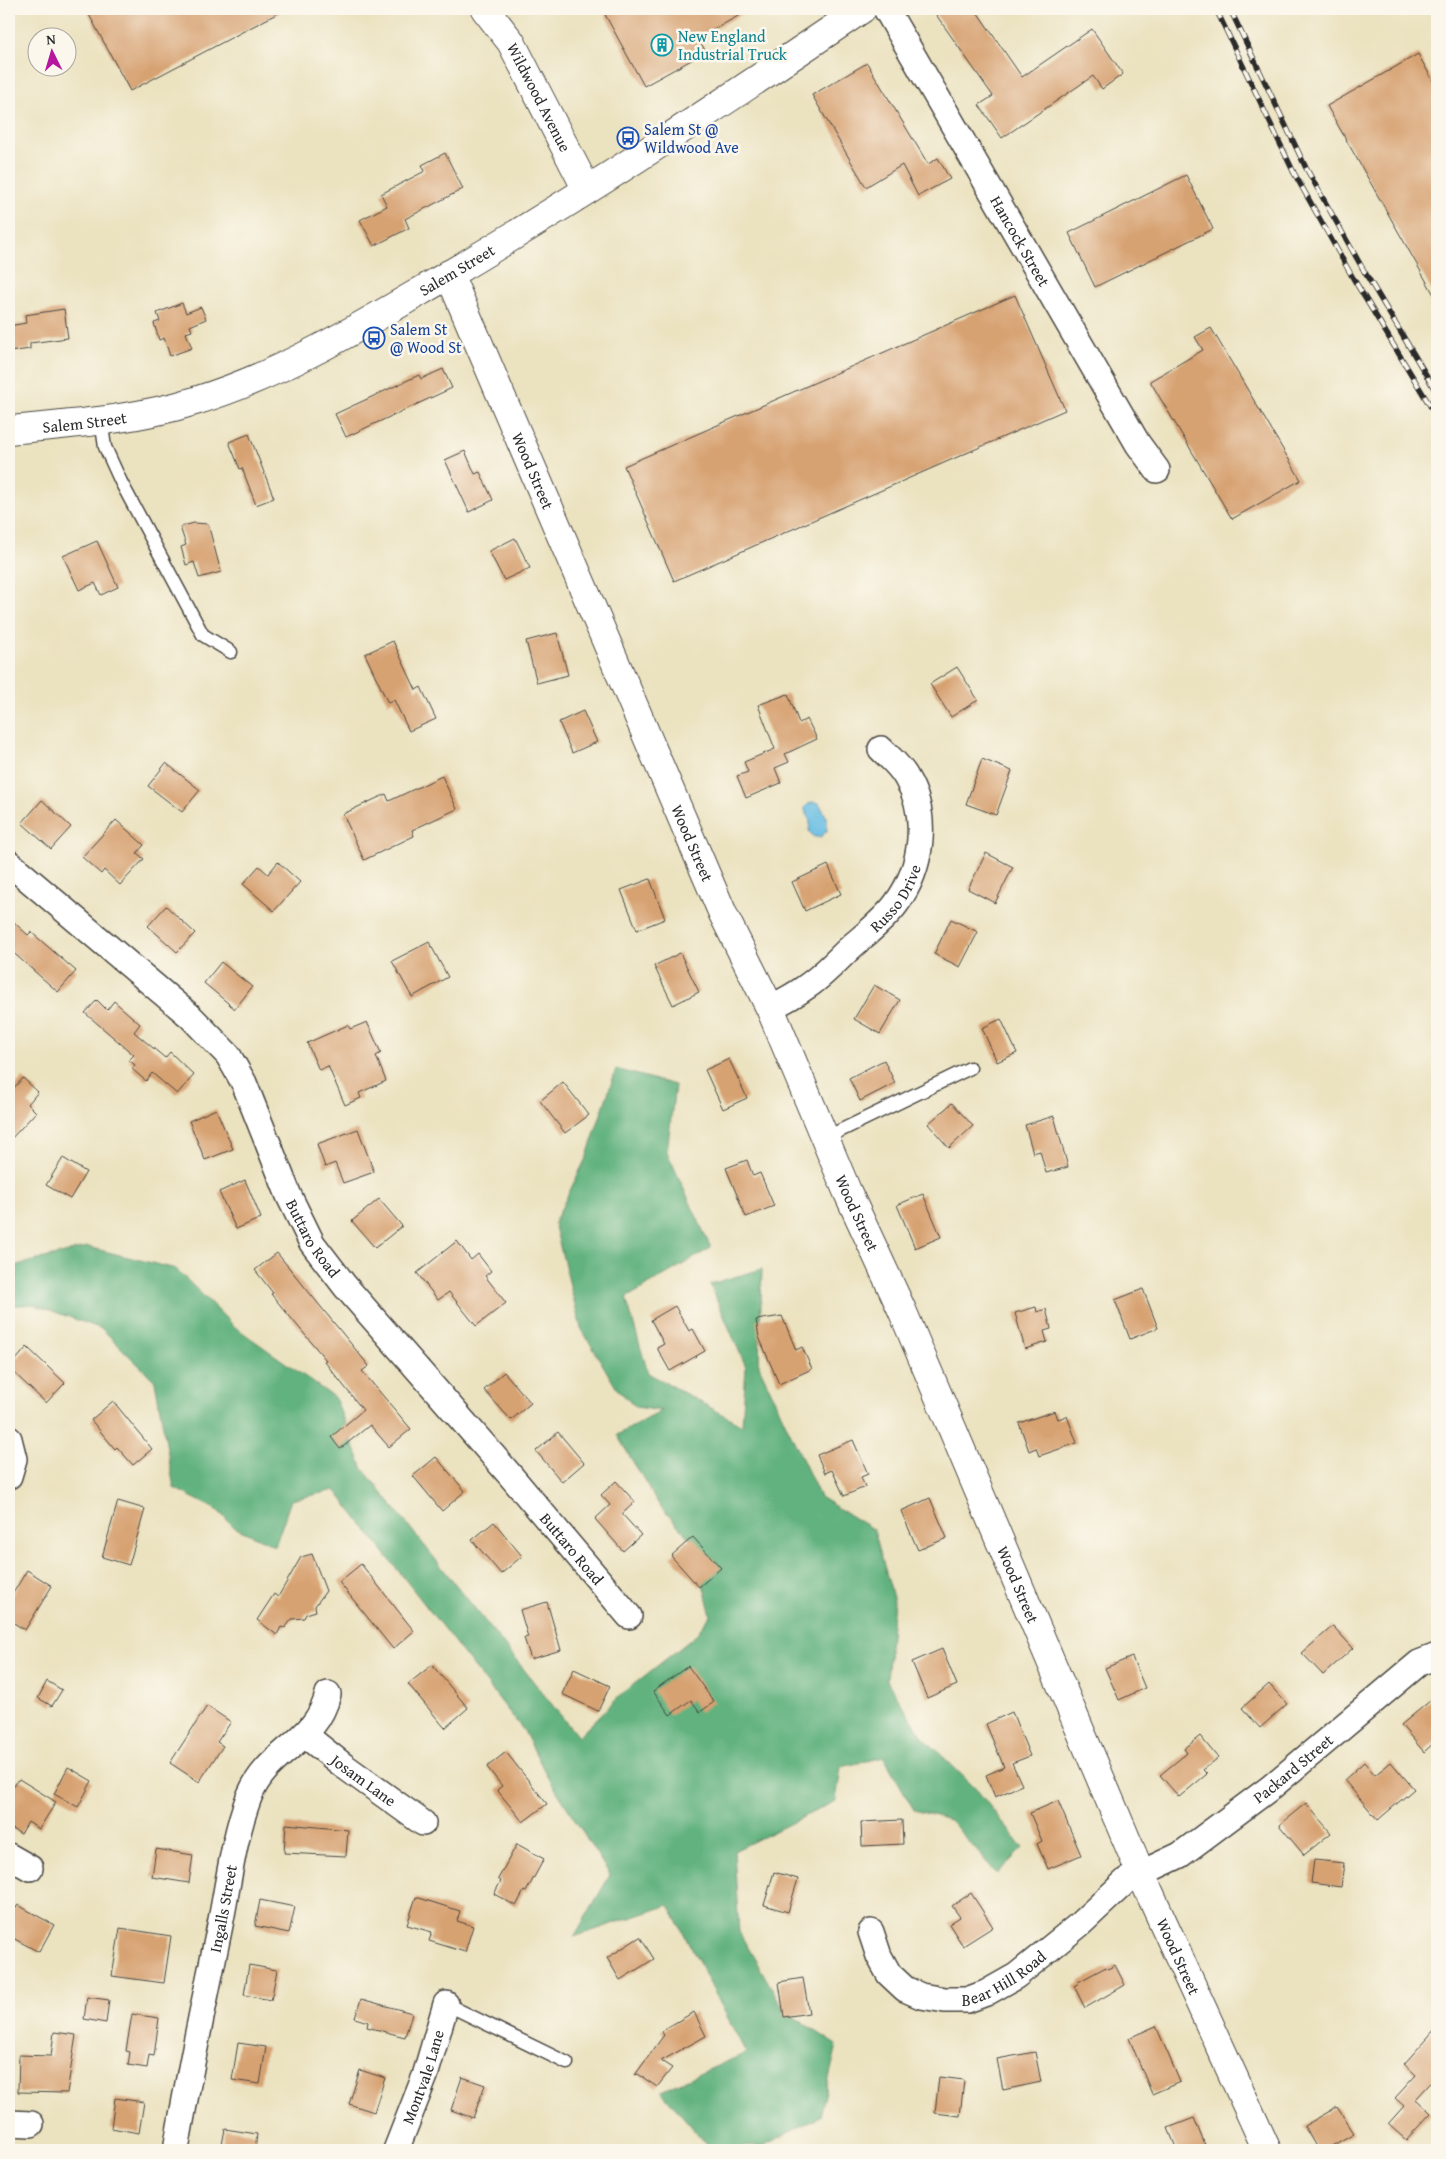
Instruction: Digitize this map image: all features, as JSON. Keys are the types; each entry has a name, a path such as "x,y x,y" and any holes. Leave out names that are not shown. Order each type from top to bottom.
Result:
{"street":[{"name":"Wildwood Avenue","path":"485,9 511,42 587,190"},
{"name":"Salem Street","path":"9,430 101,420 195,402 254,379 360,326 449,274 587,190 862,9"},
{"name":"Hancock Street","path":"886,9 1138,444 1157,470"},
{"name":"Wood Street","path":"449,274 723,914 770,1008 825,1138 902,1310 1141,1874 1267,2150"},
{"name":"Russo Drive","path":"770,1008 808,986 888,914 904,891 913,872 920,849 920,817 916,800 907,778 880,749"},
{"name":"Buttaro Road","path":"9,863 190,1016 223,1050 244,1083 289,1196 312,1243 345,1286 510,1475 629,1616"},
{"path":"9,1439 14,1459 9,1476"},
{"name":"Packard Street","path":"1141,1874 1180,1855 1270,1788 1419,1664 1437,1656"},
{"name":"Ingalls Street","path":"176,2150 231,1871 246,1805 265,1769 315,1723 328,1694"},
{"name":"Josam Lane","path":"305,1734 344,1766 423,1823"},
{"name":"Bear Hill Road","path":"871,1932 886,1970 905,1989 921,1996 967,2000 986,1993 1016,1976 1080,1924 1128,1880 1141,1874"},
{"name":"Montvale Lane","path":"396,2150 425,2076 446,2004"}],"lane":[{"path":"101,420 105,447 121,482 203,635 231,652"},
{"path":"825,1138 970,1068"},
{"path":"446,2004 567,2063"}],"green space":[{"path":"616,1069 675,1085 667,1152 711,1248 626,1298 648,1373 742,1425 746,1367 710,1284 762,1269 759,1366 820,1497 874,1530 894,1601 887,1681 923,1737 977,1790 1023,1848 997,1874 950,1820 914,1810 884,1757 841,1767 836,1801 734,1851 739,1932 785,2011 837,2045 820,2116 761,2147 708,2146 661,2091 746,2053 669,1905 574,1937 610,1875 546,1774 524,1731 335,1490 291,1500 275,1546 234,1527 217,1510 174,1488 155,1381 102,1329 33,1304 9,1306 9,1267 88,1247 176,1269 235,1327 335,1398 363,1469 578,1737 624,1692 694,1637 711,1615 692,1541 659,1505 617,1435 662,1411 636,1407 617,1389 581,1328 554,1223 587,1156"}],"water":[{"path":"813,802 819,803 826,816 827,831 820,837 814,837 809,831 810,824 805,809 808,804"}],"building":[{"path":"86,9 286,9 130,91"},
{"name":"New England Industrial Truck","path":"602,9 751,9 698,38 706,52 644,86"},
{"path":"932,9 975,9 1022,77 1092,29 1123,74 1102,89 1093,76 1002,138 979,105 993,96"},
{"path":"1418,54 1437,88 1437,300 1327,106"},
{"path":"867,63 928,164 938,158 950,179 918,196 902,165 866,187 812,95"},
{"path":"445,153 463,189 405,219 409,228 374,246 360,220 387,206 381,194 425,171 422,165"},
{"path":"1186,175 1213,229 1095,287 1069,233"},
{"path":"1015,295 1065,410 674,581 624,466"},
{"path":"182,303 186,313 201,307 206,319 190,326 192,331 186,333 192,348 170,356 164,338 159,340 154,323 160,321 157,313"},
{"path":"64,309 68,338 30,343 30,349 9,352 9,326 26,323 25,315"},
{"path":"1211,328 1301,480 1232,519 1150,381 1203,350 1195,337"},
{"path":"443,369 452,388 346,437 335,414 419,375 421,379"},
{"path":"249,434 274,498 256,505 242,468 240,469 229,442"},
{"path":"465,451 475,474 480,472 493,500 469,512 445,460"},
{"path":"194,523 208,524 221,572 199,578 194,562 186,565 181,547 186,545 180,527"},
{"path":"515,538 530,568 504,580 489,551"},
{"path":"97,541 118,587 101,595 95,583 79,590 63,556"},
{"path":"557,633 568,675 537,683 526,641"},
{"path":"393,641 416,690 421,687 436,719 409,731 394,700 388,703 365,654"},
{"path":"957,667 978,700 951,717 930,684"},
{"path":"788,694 799,723 807,719 817,739 785,754 789,762 775,768 781,783 746,798 737,776 748,772 744,762 775,749 758,705"},
{"path":"583,711 597,742 572,753 559,722"},
{"path":"982,759 1012,771 996,815 966,804"},
{"path":"166,763 200,790 182,812 148,786"},
{"path":"442,776 457,809 412,830 414,836 364,860 343,814 386,794 389,801"},
{"path":"42,800 71,827 51,849 22,823"},
{"path":"116,820 144,845 137,853 144,859 120,885 104,870 101,874 82,857"},
{"path":"986,853 1013,867 995,903 968,889"},
{"path":"278,862 300,882 274,911 243,884 259,866 268,874"},
{"path":"828,865 841,894 805,911 792,882"},
{"path":"650,879 665,919 637,930 621,890"},
{"path":"166,906 195,933 177,952 148,926"},
{"path":"9,918 28,935 31,932 76,971 58,992 9,949"},
{"path":"951,919 978,932 960,967 934,954"},
{"path":"429,942 448,977 412,997 392,961"},
{"path":"680,953 699,992 673,1005 654,966"},
{"path":"221,962 252,987 235,1009 204,983"},
{"path":"874,985 900,1000 880,1034 854,1019"},
{"path":"97,1000 107,1010 114,1001 140,1024 134,1032 165,1058 170,1052 194,1075 177,1094 152,1073 146,1081 132,1069 135,1065 129,1060 134,1055 85,1013"},
{"path":"1001,1019 1017,1053 997,1062 982,1028"},
{"path":"367,1022 381,1053 376,1056 386,1081 359,1093 361,1098 345,1105 328,1066 319,1070 307,1043 348,1025 350,1029"},
{"path":"729,1059 747,1098 723,1109 705,1070"},
{"path":"884,1060 895,1083 860,1101 849,1078"},
{"path":"23,1078 38,1092 28,1104 36,1112 9,1141 9,1087 12,1090"},
{"path":"563,1082 589,1115 565,1133 540,1101"},
{"path":"952,1103 973,1126 949,1148 928,1124"},
{"path":"216,1109 233,1149 205,1160 189,1121"},
{"path":"1054,1116 1068,1167 1046,1173 1040,1151 1033,1153 1025,1125"},
{"path":"358,1129 374,1172 343,1183 335,1163 325,1167 317,1144"},
{"path":"63,1158 86,1172 70,1199 46,1185"},
{"path":"747,1160 753,1176 760,1173 774,1206 746,1217 726,1168"},
{"path":"245,1180 261,1218 236,1229 219,1192"},
{"path":"923,1194 941,1237 915,1248 897,1205"},
{"path":"379,1199 402,1226 375,1248 352,1221"},
{"path":"457,1241 471,1260 478,1254 491,1271 485,1276 506,1303 476,1326 449,1292 438,1300 417,1273"},
{"path":"277,1253 369,1366 362,1371 411,1429 389,1447 370,1425 340,1449 331,1437 363,1410 324,1361 326,1360 271,1294 273,1293 255,1270"},
{"path":"1143,1289 1158,1328 1130,1339 1115,1300"},
{"path":"675,1306 689,1331 693,1329 705,1351 670,1371 657,1348 664,1344 651,1320"},
{"path":"1036,1307 1037,1312 1046,1309 1051,1329 1044,1331 1047,1342 1025,1349 1015,1313"},
{"path":"782,1316 796,1350 802,1347 812,1369 779,1384 759,1337 756,1320"},
{"path":"27,1347 65,1383 46,1403 9,1368"},
{"path":"504,1372 531,1403 511,1420 484,1390"},
{"path":"113,1401 152,1449 133,1465 117,1447 115,1449 91,1420"},
{"path":"1055,1411 1058,1419 1067,1416 1077,1443 1039,1456 1036,1448 1029,1451 1019,1423"},
{"path":"558,1432 584,1463 562,1482 536,1451"},
{"path":"853,1440 868,1474 861,1477 865,1487 844,1496 832,1470 825,1473 817,1455"},
{"path":"436,1457 465,1491 442,1511 413,1476"},
{"path":"616,1481 635,1502 622,1514 641,1535 623,1551 595,1519 610,1505 601,1495"},
{"path":"930,1498 947,1538 918,1550 901,1511"},
{"path":"118,1501 145,1509 129,1565 102,1557"},
{"path":"494,1522 522,1556 501,1574 472,1540"},
{"path":"693,1537 721,1568 699,1587 671,1556"},
{"path":"312,1554 326,1591 315,1606 316,1611 306,1614 304,1618 292,1619 285,1628 281,1627 277,1635 257,1620 274,1594 278,1597 301,1557"},
{"path":"361,1564 414,1631 393,1649 339,1582"},
{"path":"27,1570 52,1586 25,1630 9,1620 9,1600"},
{"path":"547,1602 561,1650 531,1659 524,1638 528,1637 520,1610"},
{"path":"1333,1626 1353,1648 1323,1675 1302,1653"},
{"path":"942,1649 957,1685 927,1698 912,1662"},
{"path":"1132,1657 1145,1688 1119,1700 1105,1668"},
{"path":"432,1665 468,1708 445,1728 408,1684"},
{"path":"688,1666 714,1702 700,1712 691,1700 670,1715 653,1691"},
{"path":"574,1669 610,1686 598,1711 562,1694"},
{"path":"47,1681 62,1690 52,1706 38,1698"},
{"path":"1269,1684 1287,1704 1260,1728 1242,1708"},
{"path":"1437,1695 1437,1740 1424,1752 1401,1725"},
{"path":"207,1706 231,1722 217,1742 223,1746 199,1782 170,1763"},
{"path":"1012,1712 1030,1756 1012,1763 1022,1785 995,1797 986,1775 1004,1767 986,1724"},
{"path":"1200,1736 1218,1758 1203,1770 1207,1774 1179,1797 1160,1775 1187,1753 1184,1749"},
{"path":"506,1752 547,1804 523,1822 497,1790 502,1786 487,1767"},
{"path":"1364,1762 1375,1775 1391,1762 1414,1789 1378,1820 1344,1780"},
{"path":"68,1767 92,1781 78,1807 54,1794"},
{"path":"19,1779 56,1802 39,1829 28,1822 21,1834 9,1827 9,1792"},
{"path":"1058,1801 1081,1855 1048,1869 1037,1844 1042,1841 1030,1813"},
{"path":"1306,1803 1331,1833 1304,1855 1279,1825"},
{"path":"902,1820 903,1844 862,1846 861,1822"},
{"path":"286,1824 348,1830 346,1856 284,1853"},
{"path":"517,1844 544,1859 516,1906 494,1894 501,1881 498,1879"},
{"path":"156,1849 193,1855 189,1883 152,1877"},
{"path":"1314,1860 1344,1863 1341,1887 1311,1883"},
{"path":"774,1872 798,1879 788,1912 764,1905"},
{"path":"971,1893 993,1927 963,1946 949,1924 960,1917 952,1906"},
{"path":"416,1897 460,1911 457,1921 473,1926 465,1952 429,1941 432,1932 407,1925"},
{"path":"260,1900 295,1907 289,1933 255,1926"},
{"path":"9,1903 16,1908 18,1905 54,1925 39,1952 9,1936"},
{"path":"120,1928 171,1936 164,1983 112,1976"},
{"path":"640,1937 654,1959 620,1980 607,1958"},
{"path":"249,1965 277,1970 271,2000 244,1995"},
{"path":"1115,1965 1125,1985 1085,2008 1074,1986 1106,1967 1108,1969"},
{"path":"803,1978 809,2013 784,2017 779,1982"},
{"path":"87,1997 109,2000 106,2023 84,2019"},
{"path":"361,1999 412,2013 405,2037 367,2027 368,2022 355,2018"},
{"path":"694,2012 706,2036 661,2061 672,2068 657,2087 638,2074 635,2075 664,2035 661,2031"},
{"path":"132,2014 159,2018 154,2056 149,2055 147,2068 128,2065 130,2052 126,2051"},
{"path":"1156,2026 1180,2082 1152,2094 1129,2038"},
{"path":"1437,2027 1437,2076 1416,2099 1431,2113 1406,2140 1388,2124 1404,2106 1395,2098 1416,2075 1404,2064"},
{"path":"54,2032 76,2035 67,2093 18,2092 19,2055 51,2056"},
{"path":"238,2043 266,2047 260,2084 232,2080"},
{"path":"1035,2052 1041,2082 1003,2090 997,2059"},
{"path":"360,2070 385,2078 374,2112 349,2104"},
{"path":"462,2077 485,2085 473,2118 451,2110"},
{"path":"939,2077 964,2080 960,2116 935,2113"},
{"path":"115,2098 144,2102 139,2133 111,2128"},
{"path":"1337,2107 1354,2133 1325,2150 1318,2150 1304,2126"},
{"path":"1194,2118 1207,2150 1177,2150 1168,2128"},
{"path":"225,2129 257,2134 255,2150 221,2150"}],"railway":[{"path":"1216,9 1294,173 1353,278 1437,417"},
{"path":"1230,9 1306,168 1364,271 1437,393"}],"place":[{"name":"New England Industrial Truck","path":"662,45"},
{"name":"Salem St @ Wildwood Ave","path":"628,138"},
{"name":"Salem St @ Wood St","path":"374,338"}]}
